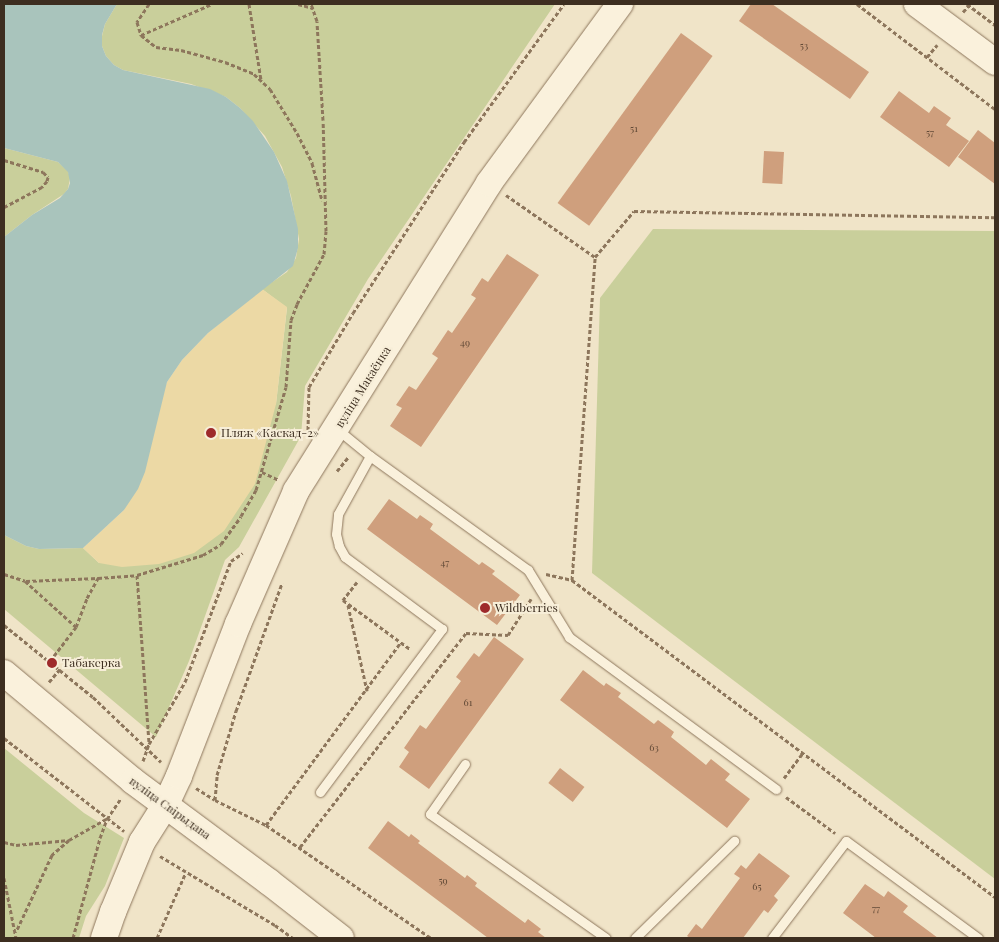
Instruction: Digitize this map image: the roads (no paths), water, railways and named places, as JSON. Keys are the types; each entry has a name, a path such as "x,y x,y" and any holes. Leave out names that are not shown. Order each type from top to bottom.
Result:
{"street":[{"name":"вуліца Макаёнка","path":"104,938 142,842 166,804 179,776 238,624 296,491 489,183 620,4"},
{"path":"917,4 995,62"},
{"name":"вуліца Свірыдава","path":"4,673 133,781 166,804 341,938"}],"lane":[{"path":"337,428 370,456 528,570 539,585 569,637 776,789"},
{"path":"320,792 442,629 345,557 339,546 336,534 338,514 370,456"},
{"path":"465,764 430,814 606,938"},
{"path":"635,938 734,841"},
{"path":"772,938 846,841 978,938"}],"water":[{"path":"4,4 117,4 105,24 102,35 102,46 106,56 114,65 123,70 210,89 226,97 240,108 253,121 274,152 287,181 298,229 298,248 293,266 208,333 182,360 167,382 145,472 138,489 124,510 83,548 39,549 26,546 4,535 4,237 32,215 60,198 68,189 70,183 68,172 58,162 4,148"}],"place":[{"name":"Пляж «Каскад-2»","path":"211,433"},
{"name":"Wildberries","path":"485,608"},
{"name":"Табакерка","path":"52,663"}]}
